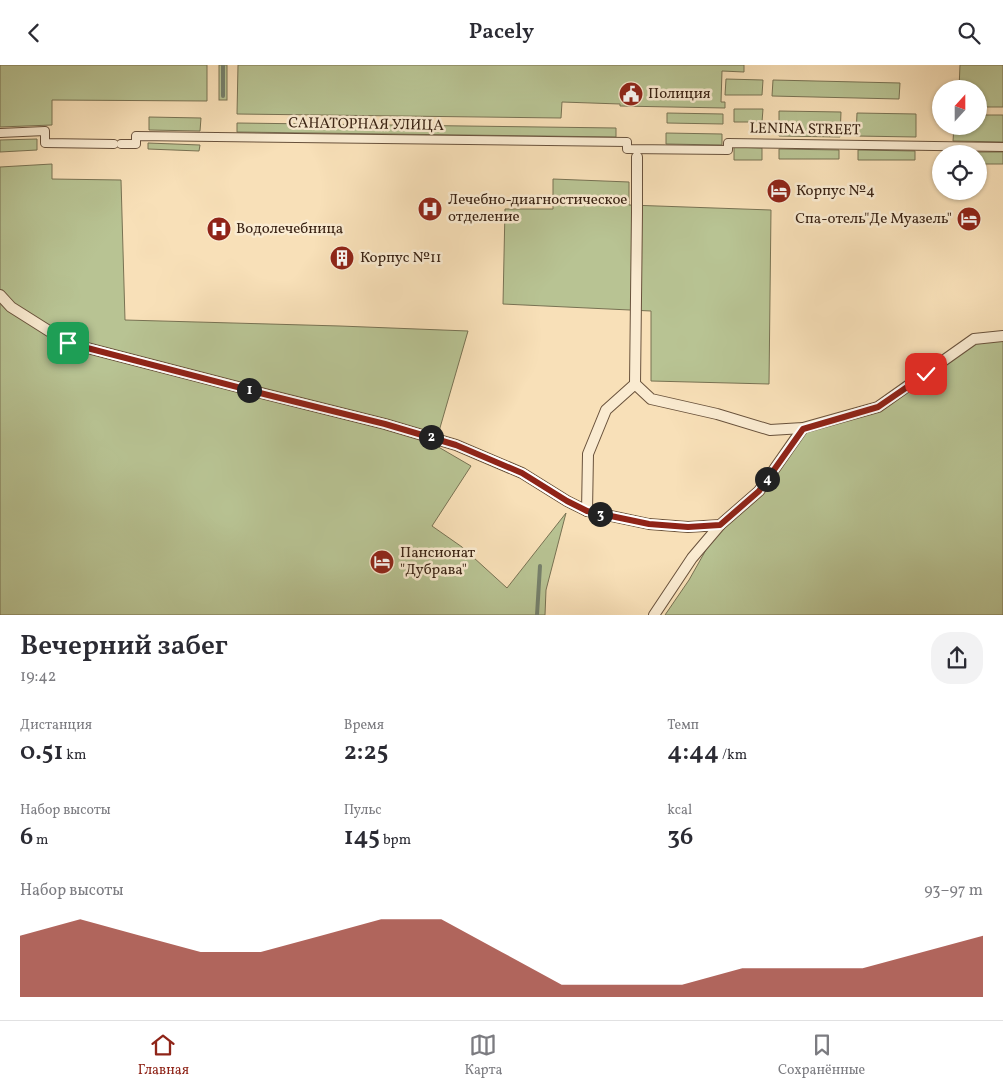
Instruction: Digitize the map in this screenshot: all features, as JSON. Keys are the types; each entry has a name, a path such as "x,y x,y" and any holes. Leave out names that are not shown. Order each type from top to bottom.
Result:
{"street":[{"name":"САНАТОРНАЯ УЛИЦА","path":"0,133 45,131 45,143 136,144 136,136 620,142"},
{"name":"LENINA STREET","path":"620,142 627,143 627,149 728,150 728,143 1003,147"},
{"path":"637,157 635,384 651,399 717,414 770,430 803,429 878,407 974,339 1003,336"},
{"path":"0,295 12,307 68,343 385,424 456,445 522,473 587,511 649,524 688,527 720,525"},
{"path":"587,511 588,453 606,410 635,384"},
{"path":"654,615 692,558 720,525 759,491 803,429"}],"green space":[{"path":"0,65 207,65 207,101 52,100 52,125 0,127"},
{"path":"219,65 227,65 227,100 219,100"},
{"path":"238,65 744,65 744,72 722,71 721,102 725,102 725,108 620,106 620,104 562,102 561,118 237,114"},
{"path":"960,65 1003,65 1003,107 988,107 988,80 959,80"},
{"path":"726,79 763,80 762,95 725,95"},
{"path":"773,80 900,83 899,99 772,96"},
{"path":"734,109 763,109 762,122 734,122"},
{"path":"779,111 841,112 840,137 779,136"},
{"path":"667,113 723,114 723,124 667,123"},
{"path":"857,113 916,114 916,137 856,136"},
{"path":"988,115 1003,115 1003,142 953,141 953,135 988,135"},
{"path":"149,117 201,118 200,131 149,130"},
{"path":"237,123 616,128 616,137 237,132"},
{"path":"666,133 722,134 722,145 666,144"},
{"path":"37,139 37,150 0,152 0,140"},
{"path":"148,143 200,145 199,151 148,149"},
{"path":"734,147 762,148 762,160 734,160"},
{"path":"779,149 839,150 839,159 779,159"},
{"path":"858,150 915,151 915,160 858,160"},
{"path":"987,152 1003,152 1003,164 987,164"},
{"path":"52,164 52,179 121,180 125,320 468,331 435,445 471,466 432,526 462,547 507,588 566,513 546,590 545,615 0,615 0,167"},
{"path":"553,179 629,182 629,205 771,210 769,384 651,381 651,311 503,304 505,209 553,209"},
{"path":"1003,336 1003,615 665,615 689,580 720,525 759,491 803,428 878,407 974,339"}],"waterway":[{"path":"223,65 223,96"},
{"path":"537,615 540,566"}],"place":[{"name":"Полиция","path":"631,94"},
{"name":"Корпус №4","path":"779,191"},
{"name":"Лечебно-диагностическое отделение","path":"430,209"},
{"name":"Спа-отель\"Де Муазель\"","path":"969,219"},
{"name":"Водолечебница","path":"219,229"},
{"name":"Корпус №11","path":"342,258"},
{"name":"Пансионат \"Дубрава\"","path":"382,562"}],"route":[{"path":"68,343 385,424 456,445 522,473 587,511 649,524 688,527 720,525 759,491 803,429 878,407 926,374"}]}
